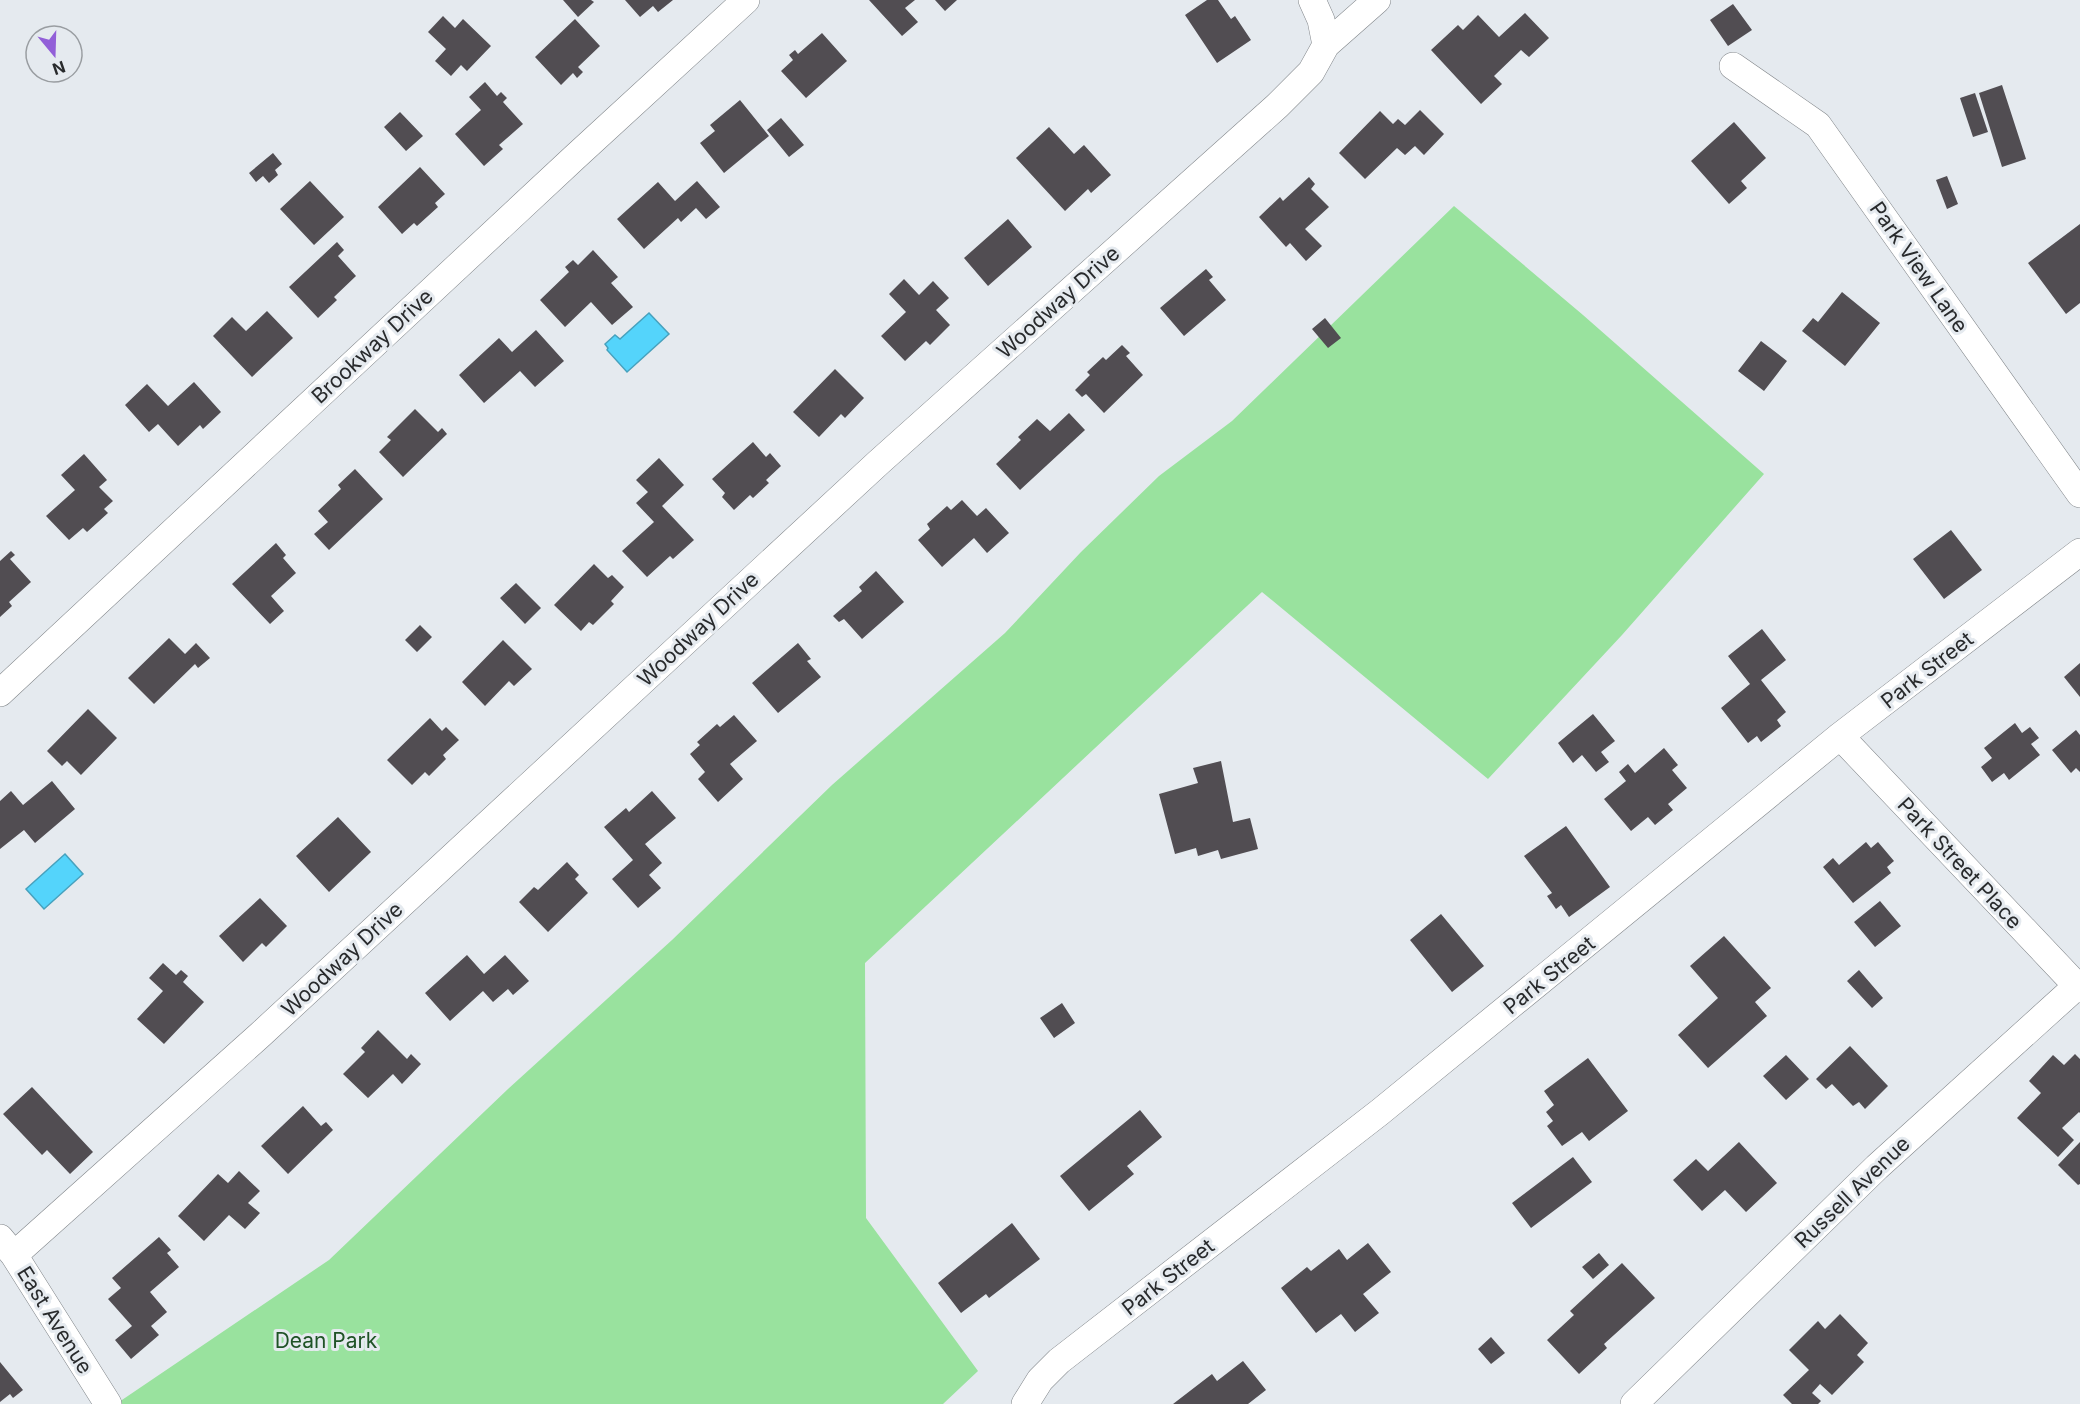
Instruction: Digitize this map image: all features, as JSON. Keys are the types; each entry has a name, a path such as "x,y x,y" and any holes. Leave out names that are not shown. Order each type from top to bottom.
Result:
{"street":[{"name":"Brookway Drive","path":"0,693 746,0"},
{"path":"1312,0 1321,20 1326,45"},
{"name":"Woodway Drive","path":"7,1246 253,1042 878,463 1277,106 1311,72 1326,45 1377,0"},
{"name":"Park View Lane","path":"1733,66 1818,125 2080,495"},
{"name":"Park Street","path":"1025,1404 1040,1380 1059,1361 1380,1112 1840,736 2080,552"},
{"name":"Park Street Place","path":"1840,736 2078,988"},
{"name":"Russell Avenue","path":"1634,1404 1877,1167 2078,988"},
{"name":"East Avenue","path":"7,1246 108,1404"}],"green space":[{"name":"Dean Park","path":"1454,206 1583,315 1764,474 1622,635 1488,779 1262,592 865,963 866,1218 978,1371 943,1404 116,1404 329,1260 508,1089 672,940 832,785 1005,633 1081,552 1159,476 1232,421"}],"water":[{"path":"649,313 669,334 627,372 607,350 605,344 615,335 620,339"},
{"path":"65,854 83,874 44,909 26,889"}],"building":[{"path":"563,0 591,0 594,2 578,17"},
{"path":"625,0 673,0 658,12 653,6 640,17"},
{"path":"869,0 915,0 905,8 918,22 902,36"},
{"path":"935,0 957,0 945,11"},
{"path":"1207,0 1218,0 1231,19 1235,16 1251,40 1217,63 1185,15"},
{"path":"1733,4 1752,30 1728,46 1710,20"},
{"path":"1525,13 1549,38 1529,57 1521,50 1494,76 1502,84 1481,104 1431,50 1458,25 1463,30 1478,15 1499,37"},
{"path":"443,16 455,28 463,19 491,46 467,71 461,65 451,76 435,61 446,49 428,32"},
{"path":"575,19 600,46 578,67 583,72 577,78 573,73 561,85 535,57"},
{"path":"822,33 847,61 806,98 781,71 793,60 789,55 795,50 798,54"},
{"path":"485,82 497,96 501,92 507,98 503,102 523,124 499,145 503,149 484,166 455,134 481,110 469,97"},
{"path":"2002,85 2026,159 2002,167 1979,93"},
{"path":"1975,93 1988,132 1973,137 1960,98"},
{"path":"740,100 769,136 724,173 700,143 715,131 710,125"},
{"path":"1420,110 1444,134 1424,155 1415,146 1405,155 1397,148 1365,179 1339,153 1380,111 1393,124 1398,119 1405,125"},
{"path":"400,112 423,136 406,151 384,127"},
{"path":"781,118 804,145 789,157 767,130"},
{"path":"1734,122 1766,158 1741,181 1747,188 1729,204 1691,161"},
{"path":"1049,127 1074,154 1084,145 1111,175 1091,193 1088,189 1065,211 1016,158"},
{"path":"273,153 282,164 275,170 278,175 269,183 263,176 256,182 249,173"},
{"path":"420,167 445,194 435,203 438,207 417,226 414,223 402,234 378,207"},
{"path":"1947,176 1958,204 1947,209 1936,180"},
{"path":"1309,177 1315,184 1311,189 1329,207 1305,229 1322,246 1306,261 1290,243 1286,247 1259,217 1280,197 1283,201"},
{"path":"310,181 344,217 314,245 280,209"},
{"path":"697,181 720,207 706,219 696,208 681,222 678,218 644,249 617,219 658,182 675,201"},
{"path":"1008,219 1032,247 988,286 964,258"},
{"path":"2080,224 2080,303 2066,314 2028,263"},
{"path":"337,242 344,250 338,256 356,276 334,297 337,300 318,318 289,287"},
{"path":"593,250 618,277 611,283 633,307 612,325 591,302 565,327 540,300 569,272 565,267 573,260 578,265"},
{"path":"1206,269 1213,277 1209,280 1226,300 1184,336 1160,308"},
{"path":"904,279 919,295 933,281 949,298 936,310 950,325 930,345 926,341 905,361 881,336 906,312 889,294"},
{"path":"1842,292 1880,323 1845,366 1802,331 1813,318 1818,322"},
{"path":"267,311 293,338 252,377 213,336 232,317 246,331"},
{"path":"1325,318 1341,338 1328,348 1312,329"},
{"path":"536,330 564,361 535,387 520,371 484,403 459,375 499,338 512,352"},
{"path":"1761,341 1787,361 1764,391 1738,371"},
{"path":"1122,345 1130,353 1126,356 1143,375 1104,413 1086,394 1082,397 1075,390 1090,375 1087,372 1103,357 1106,360"},
{"path":"835,369 864,398 845,418 841,414 819,437 793,412"},
{"path":"194,382 221,412 203,429 200,425 178,446 158,424 149,432 125,405 147,384 168,406"},
{"path":"415,409 438,432 442,428 447,434 403,477 379,452 391,440 387,437"},
{"path":"1069,413 1085,430 1020,490 996,464 1021,440 1018,437 1037,419 1050,431"},
{"path":"753,442 766,457 770,453 781,466 766,480 769,483 753,498 750,495 734,510 722,497 725,493 712,479"},
{"path":"84,454 107,480 99,487 113,501 104,509 108,513 87,532 83,528 69,540 46,516 75,490 61,475"},
{"path":"659,458 684,485 662,506 694,540 673,559 670,556 647,577 622,551 654,522 636,503 648,492 636,480"},
{"path":"355,469 383,499 329,550 314,534 328,522 318,511 341,489 338,485"},
{"path":"962,500 977,516 986,508 1009,533 987,553 974,538 942,567 918,540 930,529 927,524 947,506 951,510"},
{"path":"1951,530 1982,570 1944,599 1913,559"},
{"path":"276,543 286,555 283,558 296,573 271,596 284,611 270,624 232,584"},
{"path":"11,551 15,555 10,559 31,582 9,602 12,606 0,617 0,561"},
{"path":"594,564 608,578 612,575 624,587 611,601 614,604 593,625 589,622 581,631 554,605"},
{"path":"876,571 904,602 862,639 844,619 839,622 833,616 862,591 859,587"},
{"path":"516,583 541,608 525,624 500,598"},
{"path":"420,625 432,637 417,652 405,640"},
{"path":"1762,629 1786,660 1761,680 1786,712 1777,720 1781,726 1761,742 1757,736 1748,743 1721,708 1750,684 1728,656"},
{"path":"169,638 185,654 196,643 210,658 198,668 195,664 154,704 128,678"},
{"path":"503,640 532,669 514,686 509,681 485,706 462,682"},
{"path":"798,643 811,659 807,661 821,677 778,713 752,683"},
{"path":"2080,663 2080,697 2064,677"},
{"path":"88,709 117,738 81,775 67,761 62,766 47,751"},
{"path":"1593,714 1615,741 1601,752 1609,762 1596,772 1582,755 1573,763 1558,743"},
{"path":"734,715 757,741 730,764 743,779 718,802 698,779 705,772 690,754 700,745 697,742 717,724 720,727"},
{"path":"430,718 442,731 446,727 459,740 443,755 446,759 429,776 425,772 412,785 387,760"},
{"path":"2015,723 2022,733 2030,727 2039,738 2031,744 2040,755 2009,780 2004,773 1992,782 1981,767 1992,758 1984,748"},
{"path":"2076,730 2080,735 2080,772 2076,768 2071,773 2052,750"},
{"path":"1664,748 1678,765 1672,770 1687,788 1668,804 1673,810 1655,825 1648,817 1631,831 1604,799 1626,781 1619,772 1628,764 1635,773"},
{"path":"1221,761 1233,822 1250,818 1258,849 1221,859 1218,850 1198,856 1196,848 1175,854 1159,794 1198,783 1193,768"},
{"path":"52,781 75,809 35,843 24,830 0,849 0,801 11,791 23,805"},
{"path":"652,791 676,818 645,844 662,863 649,875 661,888 638,908 612,879 633,860 604,827 626,808 629,812"},
{"path":"338,817 371,852 329,892 296,856"},
{"path":"1566,826 1610,887 1569,917 1561,905 1556,909 1547,896 1552,893 1524,856"},
{"path":"1866,842 1871,848 1878,842 1894,861 1887,867 1891,873 1853,903 1823,867 1833,858 1839,865"},
{"path":"567,862 579,875 575,879 588,893 548,932 519,902 534,887 538,890"},
{"path":"260,898 287,926 266,947 262,943 243,962 219,936"},
{"path":"1880,901 1901,926 1875,947 1854,922"},
{"path":"1441,914 1484,966 1452,992 1410,940"},
{"path":"1724,936 1771,988 1755,1002 1767,1016 1708,1068 1678,1035 1718,998 1690,966"},
{"path":"467,955 484,974 505,955 529,981 513,995 508,989 493,1002 483,991 450,1021 425,993"},
{"path":"163,963 176,975 181,970 188,976 183,982 204,1002 164,1044 137,1019 163,991 149,978"},
{"path":"1859,970 1883,998 1872,1008 1847,981"},
{"path":"1062,1003 1075,1023 1054,1038 1040,1018"},
{"path":"378,1030 407,1059 411,1054 421,1064 402,1084 393,1074 368,1098 343,1074 365,1052 361,1048"},
{"path":"1850,1046 1888,1086 1865,1109 1859,1102 1853,1106 1832,1084 1826,1089 1816,1079"},
{"path":"2075,1054 2080,1059 2080,1113 2062,1128 2074,1140 2058,1157 2017,1118 2041,1093 2029,1081 2053,1055 2064,1065"},
{"path":"1786,1055 1809,1079 1786,1100 1763,1076"},
{"path":"1588,1058 1628,1111 1589,1141 1582,1132 1562,1146 1547,1126 1553,1121 1546,1112 1554,1105 1544,1091"},
{"path":"32,1087 93,1152 70,1174 47,1150 42,1155 3,1114"},
{"path":"303,1106 321,1126 326,1122 333,1130 288,1174 261,1146"},
{"path":"1140,1110 1162,1137 1127,1166 1134,1174 1089,1211 1060,1176"},
{"path":"1739,1142 1777,1183 1746,1212 1725,1190 1702,1211 1673,1180 1696,1159 1708,1171"},
{"path":"2080,1142 2080,1184 2078,1185 2058,1165"},
{"path":"1573,1157 1592,1182 1531,1228 1512,1203"},
{"path":"239,1171 260,1191 248,1203 260,1213 245,1229 229,1215 204,1241 178,1216 218,1174 228,1183"},
{"path":"1012,1223 1040,1259 989,1298 986,1294 961,1313 938,1283"},
{"path":"159,1237 171,1250 167,1253 179,1267 150,1292 167,1312 151,1326 159,1335 131,1359 115,1340 132,1326 108,1299 121,1288 112,1278"},
{"path":"1368,1243 1391,1272 1363,1294 1379,1313 1355,1332 1341,1314 1316,1333 1281,1288 1307,1267 1311,1271 1339,1249 1347,1260"},
{"path":"1599,1253 1609,1265 1593,1279 1582,1267"},
{"path":"1622,1263 1655,1298 1604,1344 1607,1348 1579,1374 1547,1340 1574,1315 1570,1311"},
{"path":"1840,1314 1868,1343 1857,1355 1864,1362 1832,1395 1820,1384 1812,1393 1821,1401 1818,1404 1792,1404 1783,1395 1809,1370 1789,1350 1818,1321 1825,1329"},
{"path":"1491,1337 1505,1353 1491,1364 1478,1349"},
{"path":"1243,1361 1266,1390 1248,1404 1173,1404 1212,1374 1217,1381"},
{"path":"0,1362 23,1390 13,1398 10,1394 0,1402"}]}
